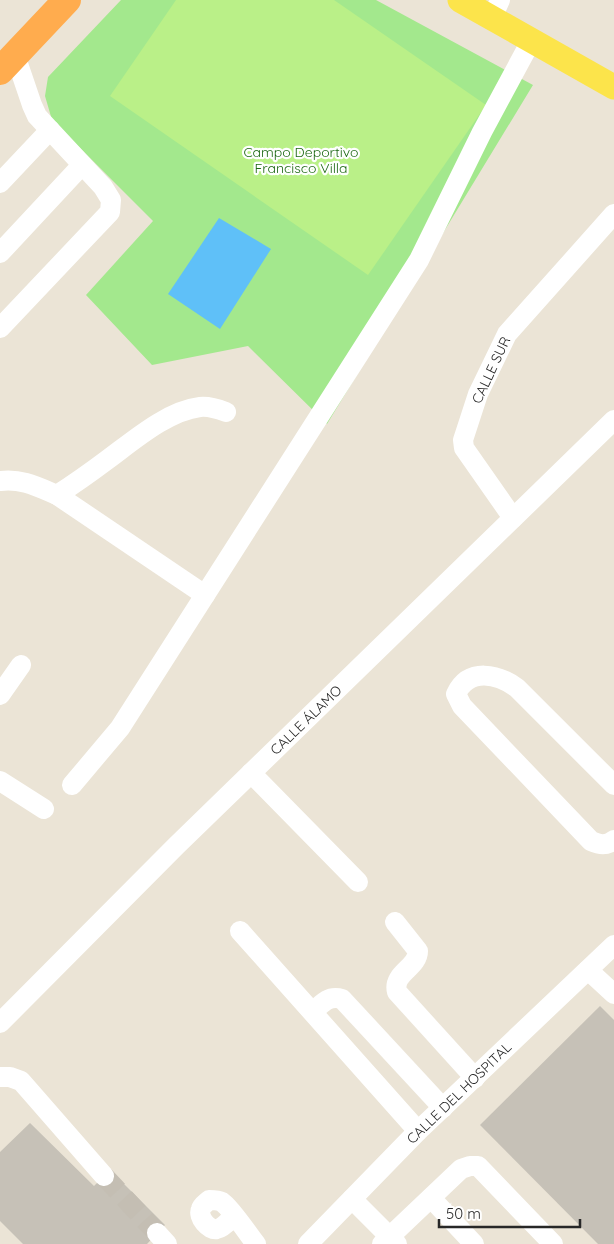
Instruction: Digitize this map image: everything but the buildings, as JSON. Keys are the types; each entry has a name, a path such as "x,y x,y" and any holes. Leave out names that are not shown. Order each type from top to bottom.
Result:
{"highway":[{"path":"8,63 66,0"}],"main road":[{"path":"460,0 496,9 531,41 614,87"}],"street":[{"path":"72,785 120,728 419,260 482,132 531,41"},
{"path":"0,328 110,212 111,200 103,187 37,116 8,63"},
{"path":"0,183 50,130"},
{"path":"0,254 82,165"},
{"name":"CALLE SUR","path":"513,518 464,448 463,440 466,430 478,394 507,334 614,214"},
{"path":"57,495 164,421 180,413 201,407 226,412"},
{"name":"CALLE ÁLAMO","path":"0,1022 251,773 513,518 611,428"},
{"path":"0,481 27,482 57,495 205,595"},
{"path":"0,695 21,665"},
{"path":"614,785 508,681 497,677 476,676 460,686 456,694 462,706 591,841 606,845 614,840"},
{"path":"251,773 358,882"},
{"path":"0,781 44,810"},
{"path":"395,922 418,951 416,960 398,978 395,986 396,992 475,1078"},
{"path":"240,931 418,1131"},
{"name":"CALLE DEL HOSPITAL","path":"308,1244 418,1131 614,945"},
{"path":"588,970 614,994"},
{"path":"313,1012 324,1001 335,997 342,999 443,1108"},
{"path":"0,1077 21,1080 104,1176"},
{"path":"352,1199 390,1242 431,1198 462,1169 478,1166 553,1244"},
{"path":"431,1198 474,1244"},
{"path":"234,1216 256,1244"}],"green space":[{"name":"Campo Deportivo Francisco Villa","path":"121,0 376,0 533,85 327,424 248,346 152,365 86,295 153,221 52,120 45,96 48,77"},
{"path":"176,0 334,0 486,105 368,275 110,96"}],"water":[{"path":"219,218 271,249 220,329 168,294"}],"tunnel":[{"path":"104,1176 157,1233"}]}
